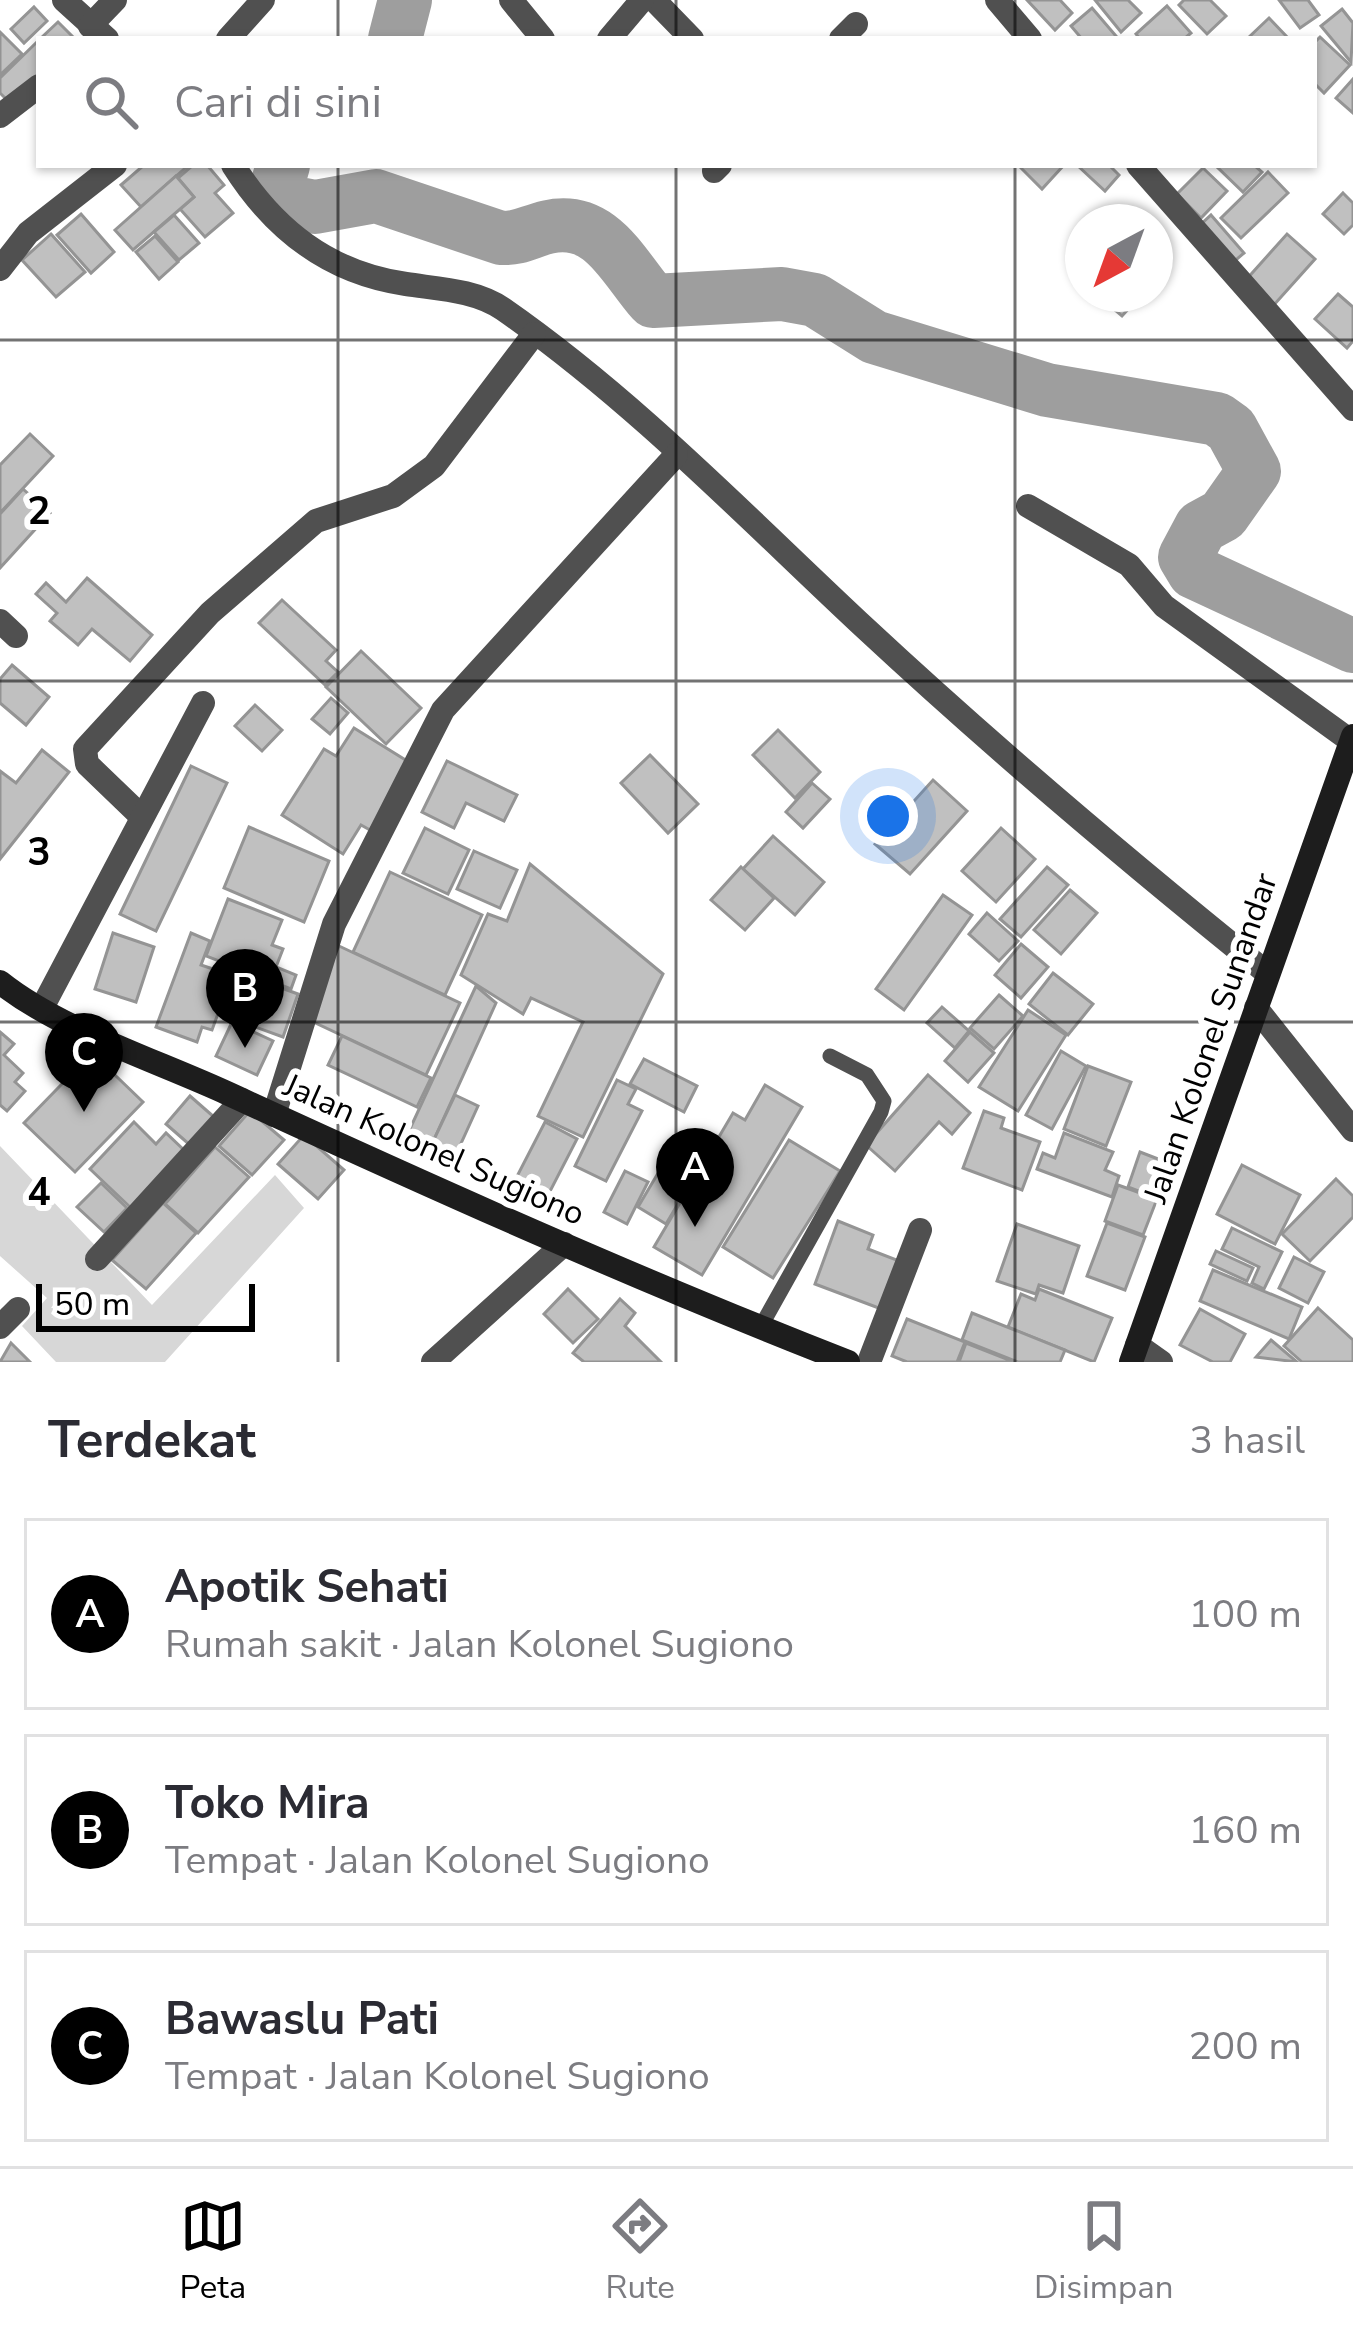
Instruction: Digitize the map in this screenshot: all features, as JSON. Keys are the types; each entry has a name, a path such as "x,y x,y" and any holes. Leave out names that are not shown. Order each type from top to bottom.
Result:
{"main road":[{"name":"Jalan Kolonel Sunandar","path":"1134,1353 1267,973 1347,778 1352,738"},
{"name":"Jalan Kolonel Sugiono","path":"1,986 564,1244 848,1362"}],"street":[{"path":"64,0 94,33 115,0"},
{"path":"231,36 262,0"},
{"path":"511,0 541,36"},
{"path":"612,36 642,0"},
{"path":"654,0 689,36"},
{"path":"997,0 1027,36"},
{"path":"0,116 36,88"},
{"path":"0,268 28,233 111,168"},
{"path":"235,168 267,215 303,247 389,282 482,298 533,334 676,455 1024,771 1267,973"},
{"path":"1141,168 1353,409"},
{"path":"141,816 87,764 85,749 107,720 244,581 316,520 393,496 434,466 533,334"},
{"path":"274,1115 334,924 443,710 676,455"},
{"path":"1028,506 1129,565 1163,606 1352,738"},
{"path":"42,1008 203,703"},
{"path":"1256,1008 1353,1130"},
{"path":"97,1258 242,1100"},
{"path":"869,1362 920,1230"},
{"path":"433,1362 564,1244"},
{"path":"1134,1353 1161,1362"}],"lane":[{"path":"760,1328 884,1101 867,1075 830,1056"}],"shaded area":[{"path":"0,1146 152,1305 275,1175 304,1208 165,1362 56,1362 22,1326 47,1298 0,1256"}],"building":[{"path":"1027,0 1060,0 1072,13 1055,30"},
{"path":"1095,0 1128,0 1141,13 1121,32"},
{"path":"1184,0 1210,0 1226,16 1207,34 1179,5"},
{"path":"1279,0 1308,0 1319,15 1300,28"},
{"path":"1167,6 1191,33 1188,36 1136,34"},
{"path":"34,7 47,21 24,43 11,29"},
{"path":"1092,8 1116,36 1079,36 1071,26"},
{"path":"1342,9 1353,23 1351,62 1321,26"},
{"path":"1269,18 1286,36 1250,36"},
{"path":"58,22 72,36 43,36"},
{"path":"0,32 22,54 0,75"},
{"path":"1320,37 1350,65 1324,93 1317,86"},
{"path":"36,43 36,83 13,106 0,93 0,78"},
{"path":"1353,79 1353,113 1336,98"},
{"path":"141,168 186,168 141,207 121,185"},
{"path":"190,168 210,168 224,185 215,193 233,213 205,237 180,209 194,197 178,178"},
{"path":"1021,168 1061,168 1042,189"},
{"path":"1080,168 1112,168 1119,175 1105,191"},
{"path":"1203,168 1227,191 1201,218 1177,194"},
{"path":"1218,168 1262,172 1243,192"},
{"path":"1268,172 1288,193 1241,238 1221,218"},
{"path":"176,176 194,197 133,250 115,230"},
{"path":"1343,193 1353,203 1353,225 1344,234 1323,214"},
{"path":"81,214 114,252 91,273 57,235"},
{"path":"174,215 199,243 179,260 154,232"},
{"path":"1211,215 1244,253 1230,265 1198,227"},
{"path":"51,234 85,272 56,297 22,260"},
{"path":"1287,234 1315,259 1273,306 1245,281"},
{"path":"155,236 178,262 159,279 136,252"},
{"path":"1338,294 1353,307 1353,341 1347,348 1315,319"},
{"path":"30,434 53,456 0,513 0,465"},
{"path":"23,489 50,513 0,568 0,514"},
{"path":"87,578 152,635 130,661 92,629 78,645 50,621 57,613 36,594 46,583 66,602"},
{"path":"282,600 336,650 326,661 338,672 325,685 259,623"},
{"path":"361,651 421,708 386,744 326,687"},
{"path":"12,665 49,697 26,725 0,703 0,679"},
{"path":"331,698 348,713 330,734 312,719"},
{"path":"255,705 282,730 262,751 235,726"},
{"path":"354,728 412,764 370,830 361,825 343,854 282,815 324,749 336,756"},
{"path":"778,730 820,772 795,798 753,755"},
{"path":"42,750 69,772 0,859 0,771 16,783"},
{"path":"650,755 698,804 668,833 621,783"},
{"path":"447,761 517,795 504,821 466,803 454,828 422,812"},
{"path":"191,766 227,783 156,931 120,914"},
{"path":"933,780 967,811 910,874 875,844"},
{"path":"812,783 830,799 803,828 786,812"},
{"path":"249,827 329,861 304,922 224,888"},
{"path":"425,828 469,850 448,894 403,873"},
{"path":"1001,828 1035,859 996,902 962,871"},
{"path":"773,836 824,882 795,915 743,869"},
{"path":"474,851 517,870 500,908 457,889"},
{"path":"530,864 663,974 583,1137 538,1116 583,1022 531,998 523,1014 461,975 488,914 507,921"},
{"path":"741,867 774,898 745,930 711,900"},
{"path":"1047,867 1068,885 1021,937 1000,919"},
{"path":"390,872 482,915 445,995 353,952"},
{"path":"1070,890 1097,913 1061,954 1034,930"},
{"path":"943,895 972,915 904,1010 876,989"},
{"path":"228,899 282,920 272,945 283,949 276,967 296,975 291,989 206,956"},
{"path":"987,913 1018,941 999,961 969,934"},
{"path":"113,933 154,947 136,1002 95,989"},
{"path":"191,933 210,941 201,965 222,972 214,994 224,997 212,1030 202,1027 197,1042 156,1027"},
{"path":"1021,944 1048,967 1021,998 995,975"},
{"path":"339,946 460,1003 426,1075 305,1018"},
{"path":"1053,973 1093,1004 1068,1035 1029,1004"},
{"path":"262,981 298,994 283,1037 247,1024"},
{"path":"476,986 496,1003 432,1144 408,1133"},
{"path":"999,995 1023,1016 994,1049 970,1028"},
{"path":"942,1007 969,1031 955,1048 927,1023"},
{"path":"1028,1010 1066,1035 1018,1111 979,1087"},
{"path":"232,1022 273,1041 257,1075 216,1056"},
{"path":"0,1032 14,1044 4,1055 23,1073 15,1082 25,1091 7,1111 0,1105"},
{"path":"970,1032 994,1053 968,1082 945,1061"},
{"path":"342,1036 431,1078 417,1107 328,1065"},
{"path":"1061,1051 1086,1066 1052,1129 1026,1115"},
{"path":"92,1053 143,1102 75,1172 24,1123"},
{"path":"644,1059 697,1086 684,1112 630,1084"},
{"path":"1088,1066 1131,1082 1106,1146 1064,1129"},
{"path":"928,1075 970,1113 952,1134 939,1122 895,1171 866,1145"},
{"path":"617,1080 636,1089 628,1104 642,1111 606,1181 575,1166"},
{"path":"765,1085 802,1107 702,1275 654,1247 733,1113 745,1120"},
{"path":"455,1095 478,1106 453,1161 429,1150"},
{"path":"190,1096 214,1117 190,1145 166,1124"},
{"path":"250,1111 284,1140 252,1175 219,1146"},
{"path":"984,1111 1004,1118 1001,1128 1040,1142 1022,1190 963,1168"},
{"path":"134,1122 156,1144 166,1133 185,1151 131,1208 90,1169"},
{"path":"545,1122 577,1139 545,1201 513,1184"},
{"path":"682,1133 710,1150 695,1175 667,1158"},
{"path":"1064,1133 1113,1152 1105,1170 1119,1176 1112,1197 1037,1169 1043,1153 1055,1158"},
{"path":"304,1135 344,1170 318,1199 278,1164"},
{"path":"789,1140 840,1171 773,1278 723,1247"},
{"path":"215,1147 249,1177 198,1233 165,1204"},
{"path":"1140,1152 1171,1164 1159,1199 1128,1187"},
{"path":"667,1158 695,1175 666,1224 638,1207"},
{"path":"1242,1165 1300,1195 1275,1244 1217,1214"},
{"path":"625,1171 648,1182 627,1224 604,1212"},
{"path":"1336,1179 1353,1196 1353,1217 1310,1261 1282,1234"},
{"path":"101,1183 127,1208 104,1232 77,1207"},
{"path":"1118,1185 1157,1199 1143,1235 1105,1221"},
{"path":"163,1203 196,1233 146,1289 112,1260"},
{"path":"838,1221 873,1235 868,1249 902,1262 884,1310 815,1284"},
{"path":"1107,1223 1145,1237 1125,1290 1087,1276"},
{"path":"1017,1224 1079,1246 1063,1293 1039,1285 1036,1294 997,1281"},
{"path":"1232,1228 1282,1252 1264,1289 1252,1283 1259,1267 1222,1249"},
{"path":"1216,1251 1253,1268 1247,1281 1210,1264"},
{"path":"1294,1257 1324,1272 1308,1303 1279,1288"},
{"path":"1213,1270 1302,1307 1289,1339 1200,1301"},
{"path":"568,1289 598,1319 573,1343 544,1314"},
{"path":"1039,1289 1112,1318 1094,1362 1008,1327 1021,1294 1035,1300"},
{"path":"620,1299 635,1313 625,1326 661,1362 584,1362 573,1353"},
{"path":"1318,1308 1353,1340 1353,1362 1302,1362 1284,1346"},
{"path":"1200,1309 1245,1334 1230,1362 1213,1362 1180,1345"},
{"path":"972,1313 1065,1350 1060,1362 1018,1362 962,1340"},
{"path":"907,1319 965,1342 957,1362 907,1362 892,1356"},
{"path":"1271,1340 1297,1362 1256,1357"},
{"path":"11,1343 30,1362 0,1362"},
{"path":"966,1343 1014,1362 959,1362"}],"waterway":[{"path":"396,36 405,0"},
{"path":"282,168 277,186 294,203 315,207 376,196 501,238 548,227 583,229 610,247 653,301 782,294 815,300 874,337 1047,390 1217,419 1231,429 1254,471 1223,515 1201,527 1185,557 1194,572 1353,646"}],"place":[{"name":"Toko Mira","path":"245,1048"},
{"name":"Bawaslu Pati","path":"84,1112"},
{"name":"Apotik Sehati","path":"695,1227"}]}
